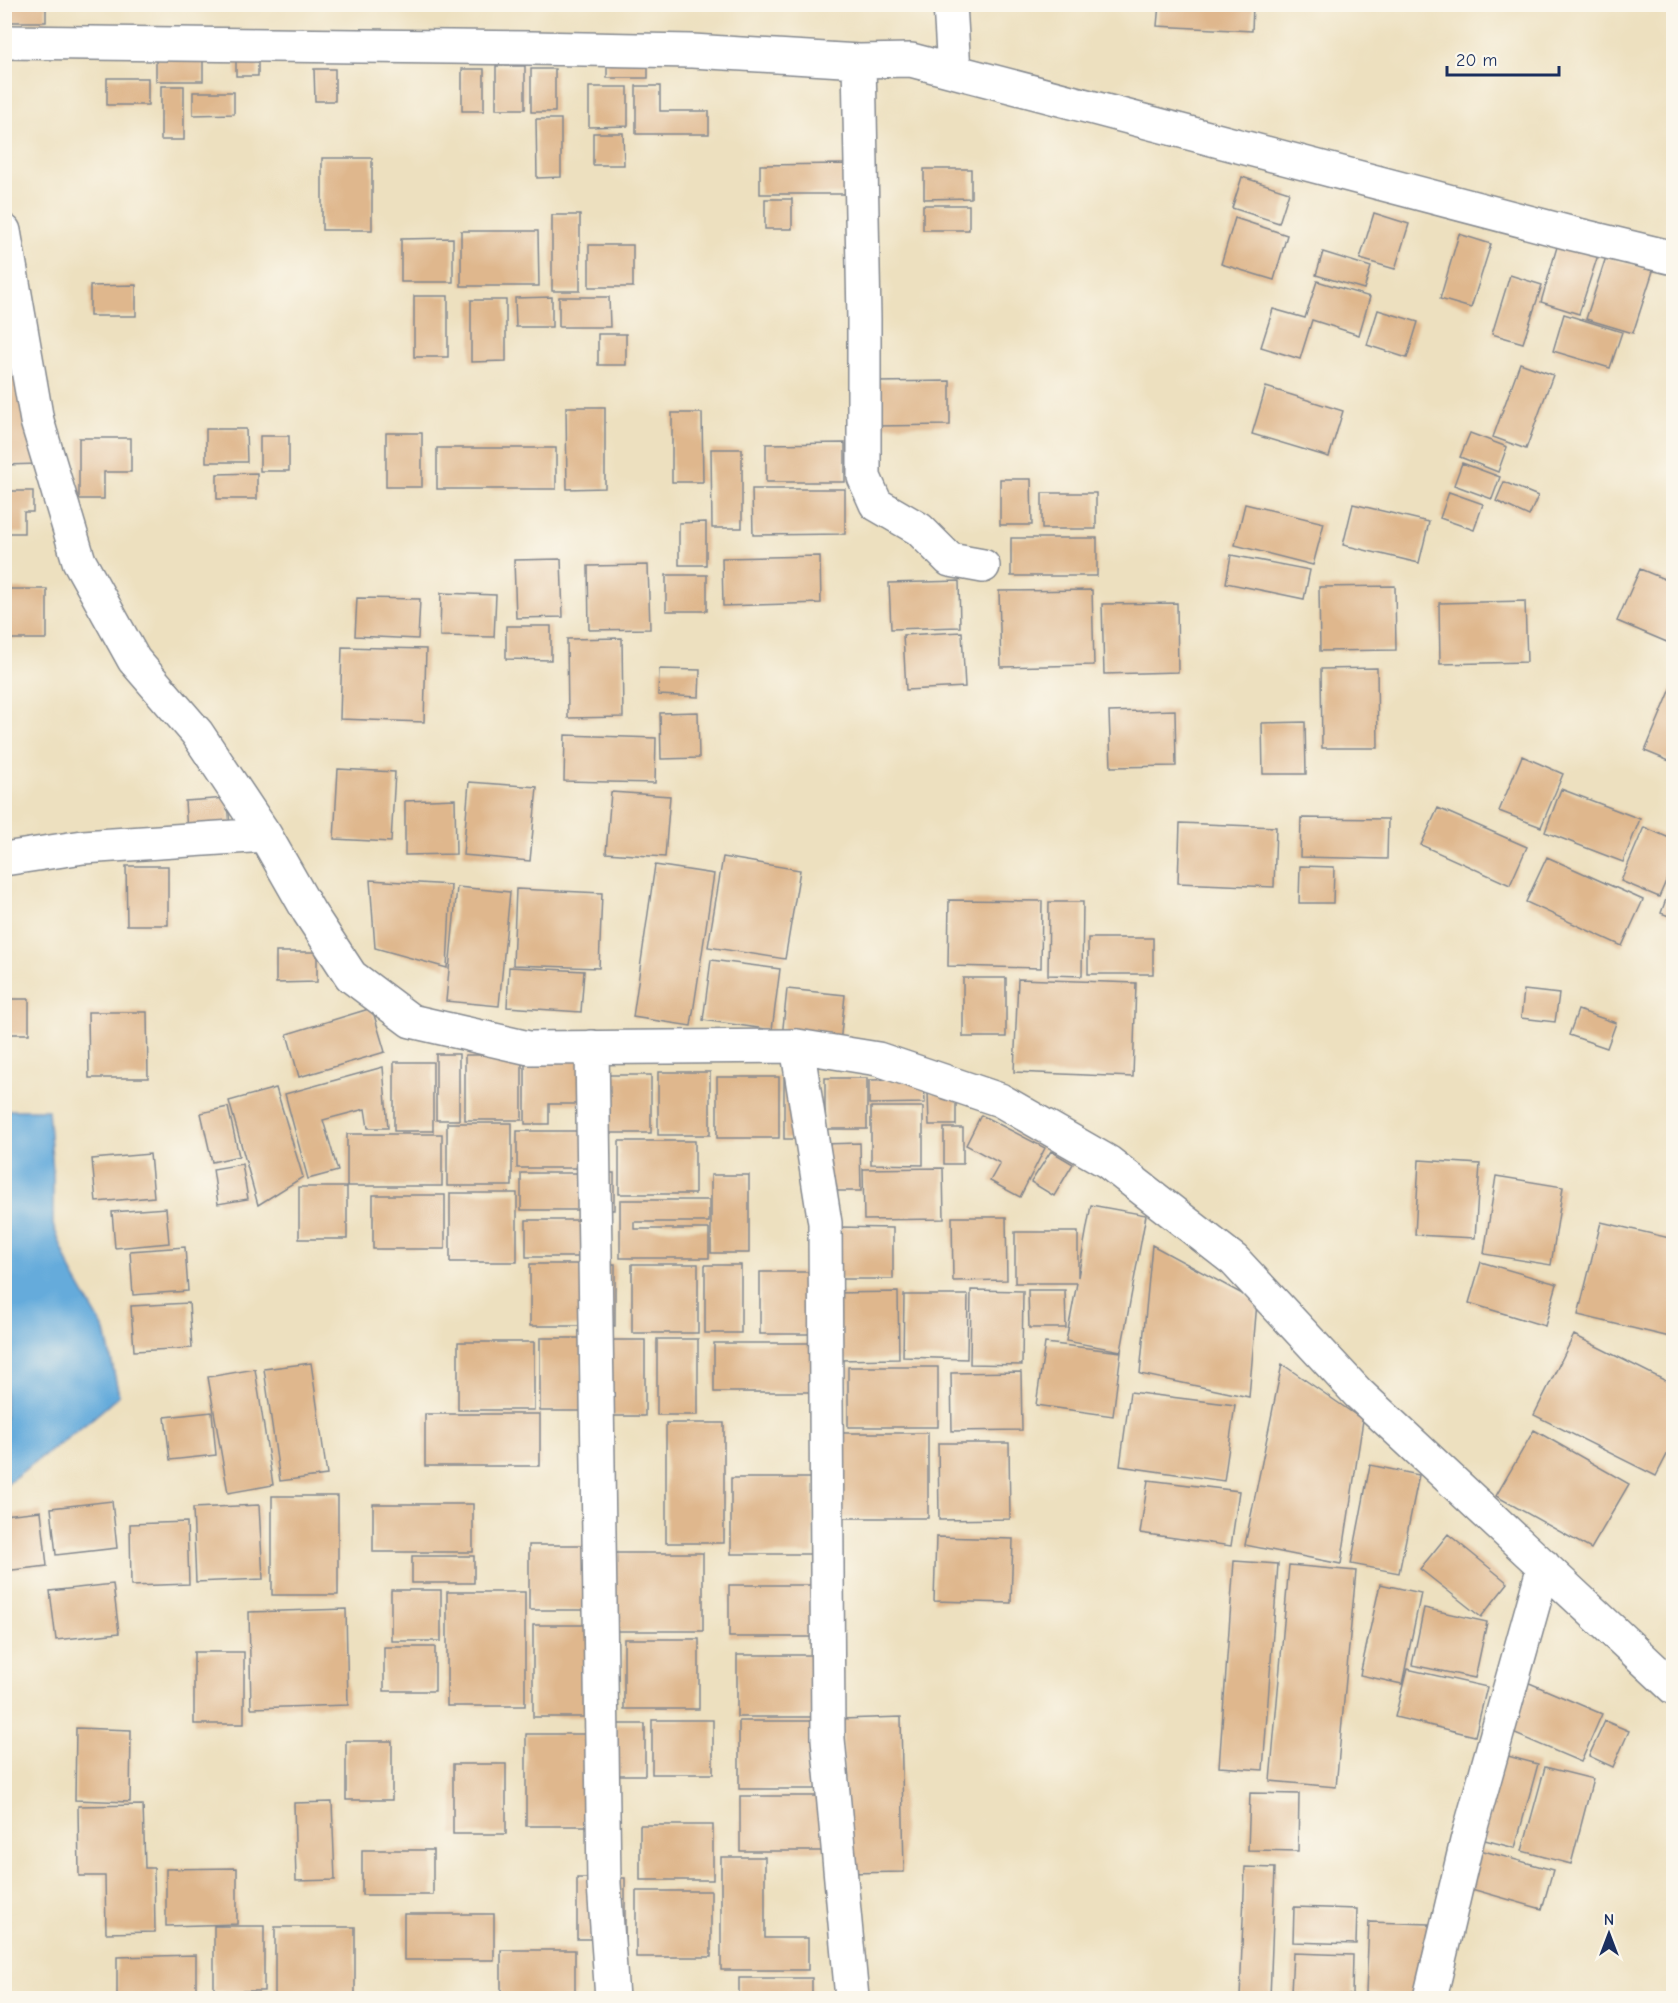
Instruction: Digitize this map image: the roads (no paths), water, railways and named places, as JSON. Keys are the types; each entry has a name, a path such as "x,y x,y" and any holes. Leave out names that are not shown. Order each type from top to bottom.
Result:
{"street":[{"path":"950,4 954,71"},
{"path":"4,42 543,48 692,51 859,61 911,60 1570,233 1674,258"},
{"path":"859,61 864,477 876,504 919,529 950,560 983,566"},
{"path":"4,231 37,421 79,561 134,660 197,733 265,835 309,912 351,976 411,1020 529,1048 797,1046 878,1059 1000,1100 1108,1162 1234,1260 1358,1393 1674,1688"},
{"path":"4,860 83,847 265,835"},
{"path":"797,1046 825,1223 828,1739 852,1998"},
{"path":"592,1047 604,1884 612,1998"},
{"path":"1430,1998 1467,1841 1544,1566"}],"water":[{"path":"5,1110 48,1110 53,1171 53,1225 72,1273 105,1331 119,1395 77,1431 5,1485"}]}
